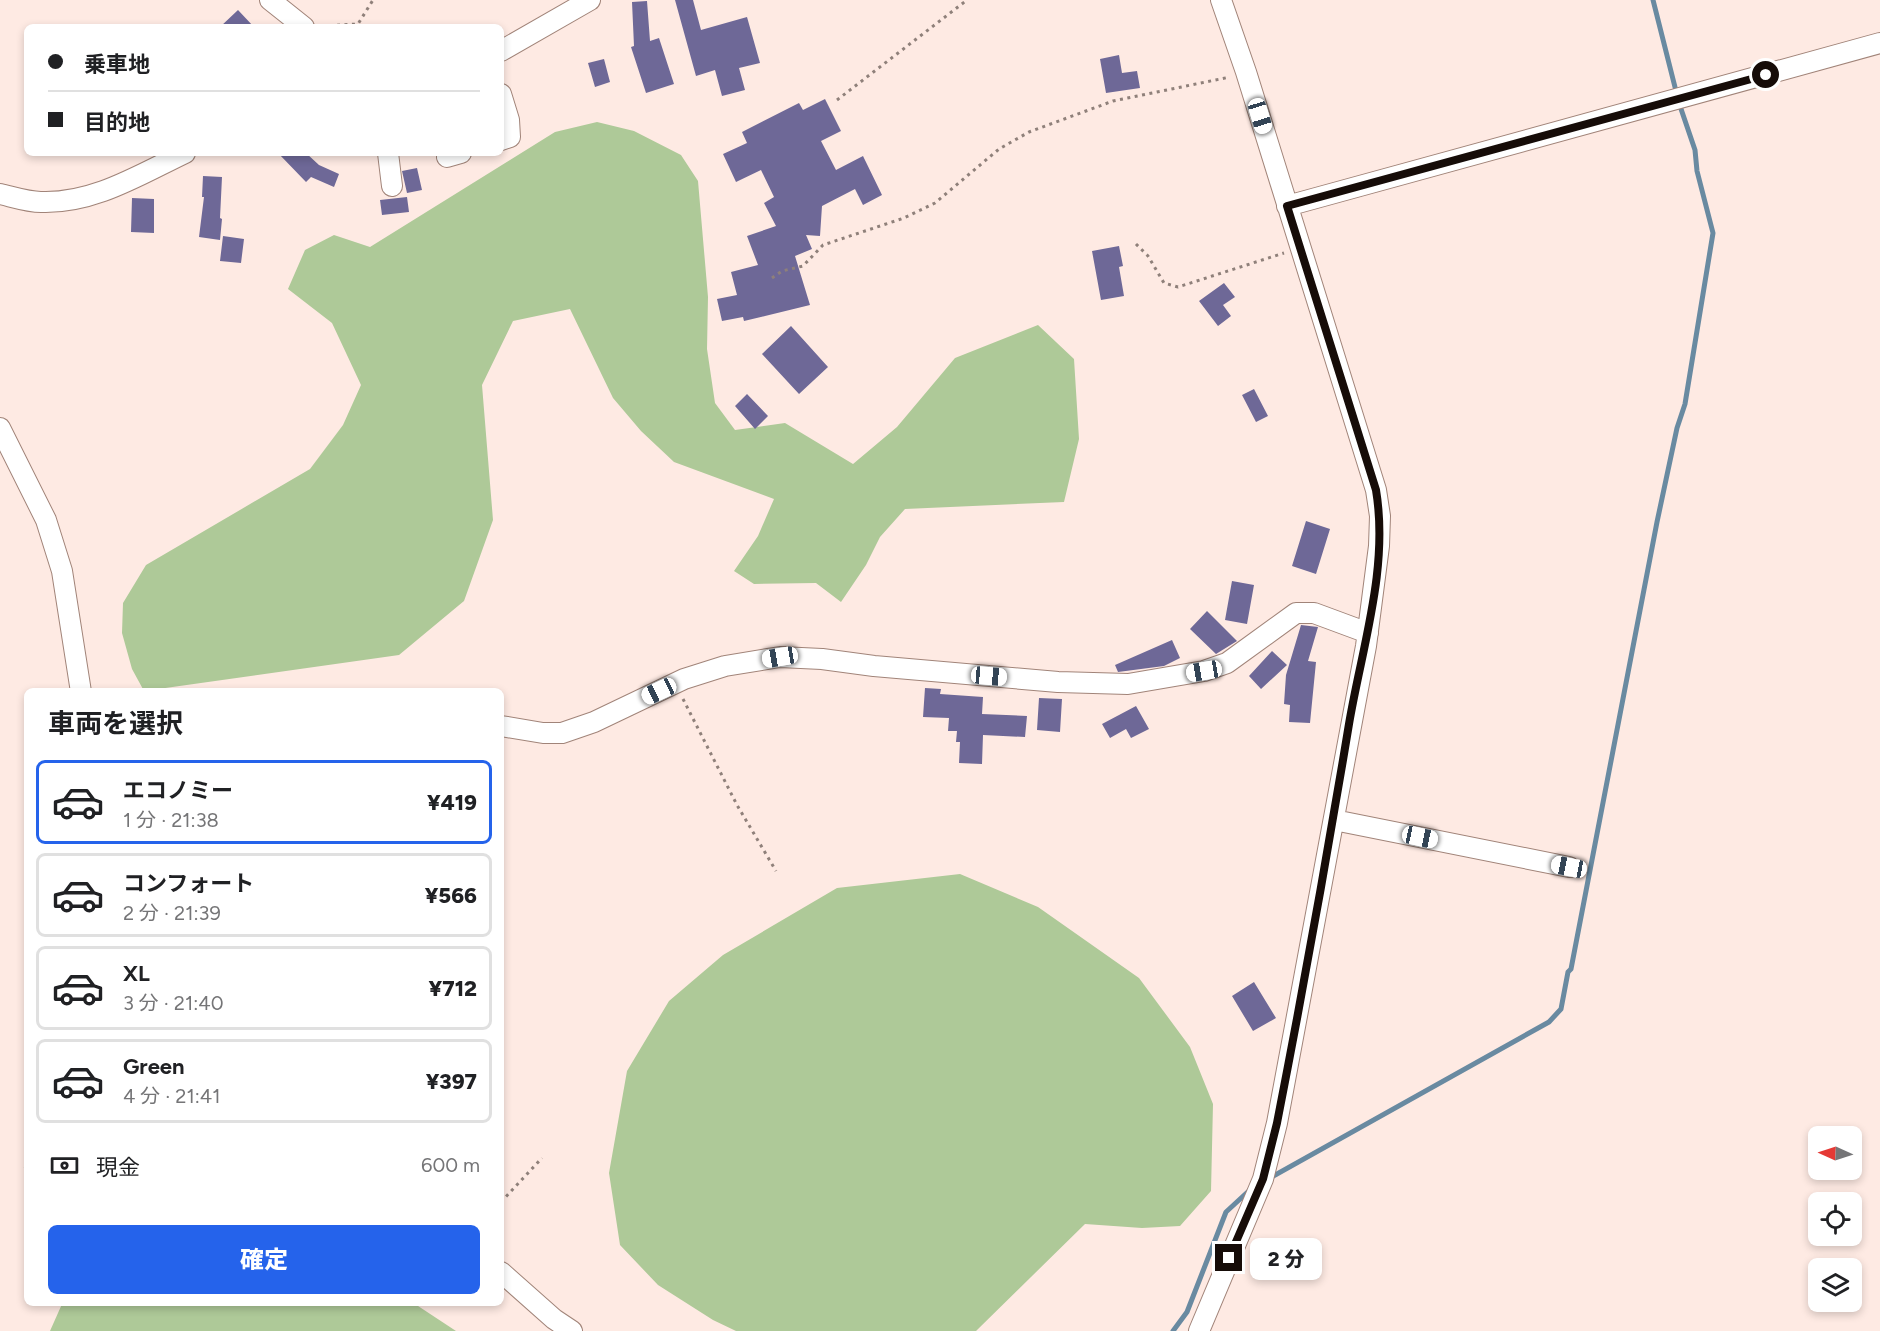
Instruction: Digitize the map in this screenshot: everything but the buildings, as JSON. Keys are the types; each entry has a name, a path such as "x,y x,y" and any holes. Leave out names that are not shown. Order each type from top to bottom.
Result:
{"street":[{"path":"270,0 300,24"},
{"path":"504,49 590,0"},
{"path":"1199,1331 1263,1179 1275,1134 1368,633 1379,546 1380,516 1346,387 1221,0"},
{"path":"1287,206 1880,44"},
{"path":"504,108 510,137 504,139"},
{"path":"0,194 39,202 60,202 104,192 179,156"},
{"path":"388,156 392,186"},
{"path":"0,428 46,520 62,571 80,688"},
{"path":"504,727 535,732 562,733 594,722 675,683 725,666 780,657 1058,682 1128,684 1204,671 1227,663 1296,613 1314,613 1368,633"},
{"path":"1334,819 1569,867"},
{"path":"504,1275 554,1319 573,1331"}],"path":[{"path":"358,24 372,0"},
{"path":"837,100 968,0"},
{"path":"772,278 782,271 803,266 823,245 904,218 935,203 999,149 1029,132 1113,101 1246,72"},
{"path":"1136,244 1148,256 1164,283 1178,287 1301,248"},
{"path":"675,683 737,805 776,871"},
{"path":"504,1199 542,1158"}],"green space":[{"path":"597,122 634,131 681,155 698,181 708,297 707,349 715,403 735,430 785,423 853,464 897,427 955,358 1038,325 1074,359 1079,439 1064,502 905,509 880,537 866,565 841,602 816,583 754,584 734,571 758,536 774,499 674,462 641,431 613,398 570,309 513,321 482,385 493,520 464,601 399,655 165,688 142,688 132,669 122,633 123,603 146,565 310,469 343,425 361,385 332,323 288,289 305,250 334,235 370,247 555,132"},
{"path":"960,874 1038,907 1139,978 1190,1047 1213,1104 1211,1191 1180,1226 1142,1228 1085,1224 976,1331 736,1331 713,1320 658,1285 620,1245 609,1173 627,1071 669,1001 723,955 837,888"},
{"path":"61,1306 418,1306 456,1331 50,1331"}],"waterway":[{"path":"1268,1179 1549,1022 1561,1009 1568,972 1571,969 1657,522 1677,428 1685,404 1713,233 1697,171 1695,150 1679,103 1653,0"},
{"path":"1173,1331 1187,1312 1226,1212 1252,1188"}],"route":[{"path":"1229,1258 1263,1179 1277,1123 1335,816 1350,721 1366,646 1379,546 1380,516 1376,490 1346,387 1287,206 1766,75"}]}
